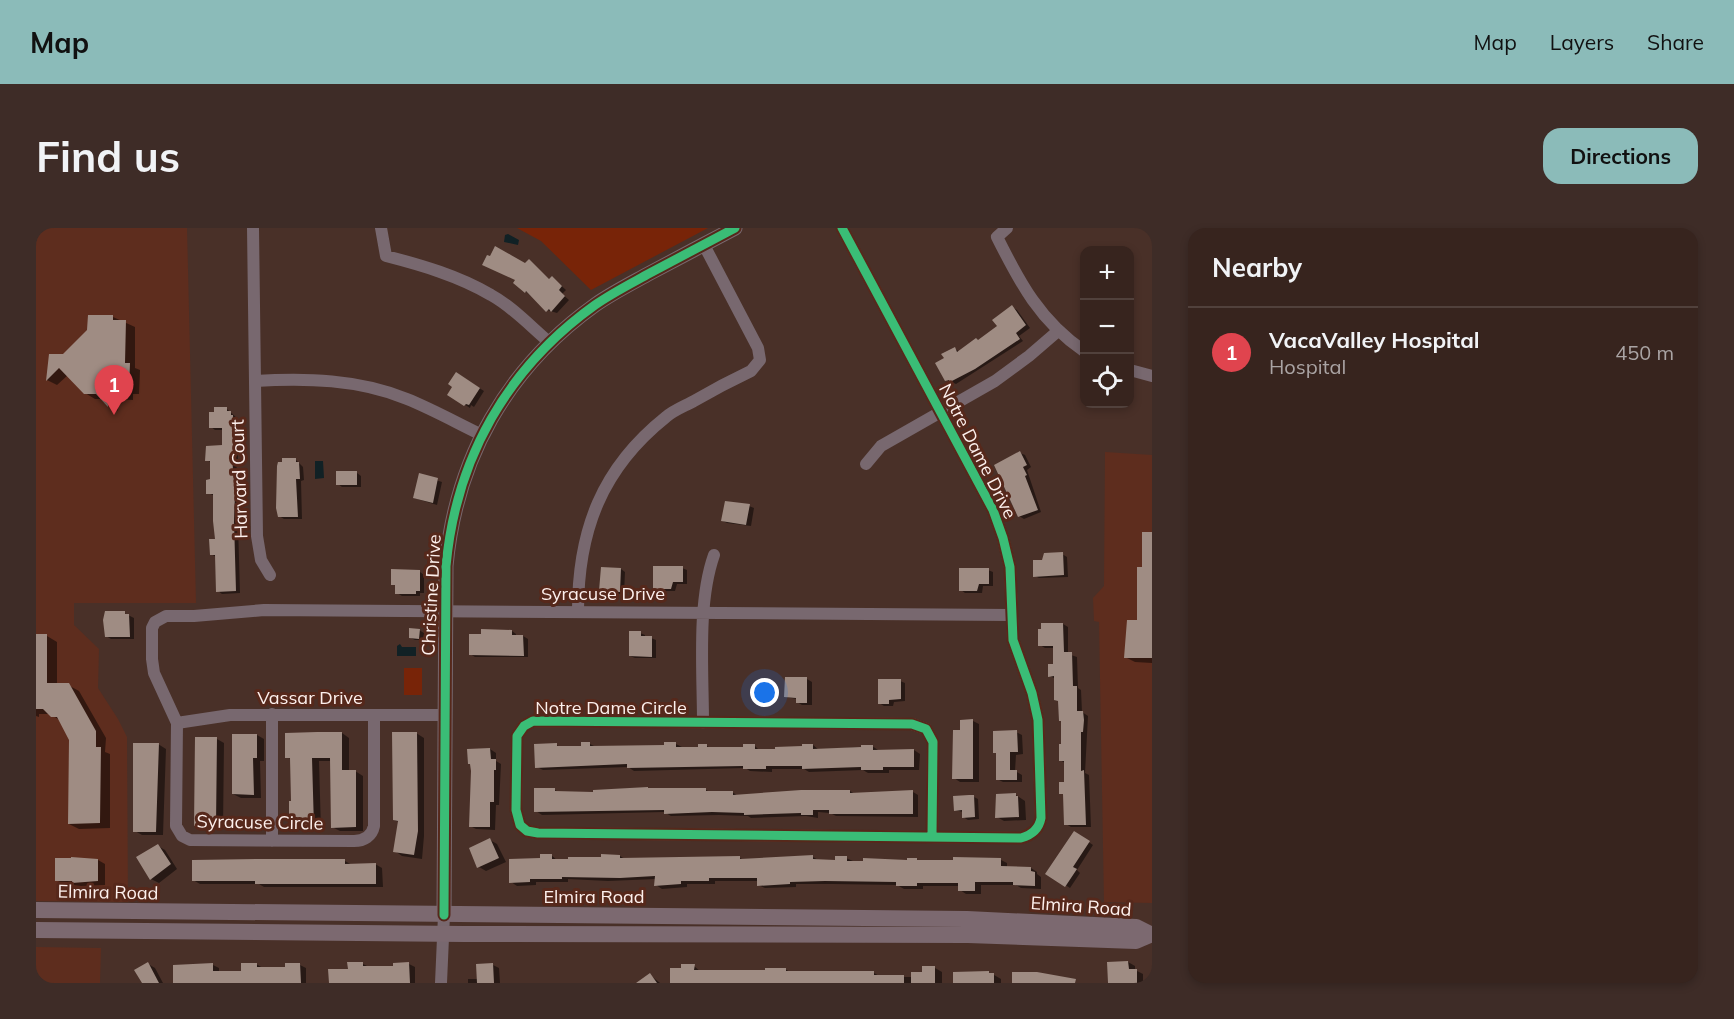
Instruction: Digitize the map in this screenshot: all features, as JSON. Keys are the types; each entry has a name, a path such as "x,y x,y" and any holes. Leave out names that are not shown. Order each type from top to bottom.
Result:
{"main road":[{"name":"Elmira Road","path":"36,910 967,919 1136,927 1151,935"},
{"path":"36,916 65,911"},
{"path":"36,928 57,922 101,922 107,919 112,911"},
{"path":"330,933 374,925 429,924 444,915"},
{"path":"443,933 448,926 453,924 523,923 560,915"},
{"name":"Elmira Road","path":"36,928 330,933 968,934 1136,941 1151,935"}],"street":[{"name":"Harvard Court","path":"253,228 257,536 261,560 270,575"},
{"path":"381,228 386,256 471,284 492,295 511,308 549,342"},
{"name":"Christine Drive","path":"441,983 444,915 446,566 452,521 460,490 482,435 503,400 522,372 549,342 597,304 735,228"},
{"name":"Notre Dame Drive","path":"842,228 993,510 999,526 1010,567 1013,640 1036,707 1039,734 1040,822 1034,832 1021,837"},
{"path":"1007,228 997,237 1029,296 1058,331 1080,348"},
{"path":"578,611 579,566 583,544 597,502 614,472 633,447 667,415 751,371 759,360 758,348 704,244"},
{"path":"866,464 881,446 995,381 1058,331"},
{"path":"1134,371 1152,376"},
{"path":"255,381 310,380 381,391 405,398 482,435"},
{"path":"703,723 704,612 707,575 714,555"},
{"name":"Syracuse Drive","path":"194,616 264,610 1011,615"},
{"name":"Syracuse Circle","path":"194,616 166,616 155,622 152,628 154,673 177,723 176,822 185,838 192,841 359,841 370,835 375,826 374,715"},
{"path":"272,714 272,841"},
{"name":"Vassar Drive","path":"177,723 230,715 444,715"},
{"name":"Notre Dame Circle","path":"932,836 934,745 931,735 922,727 912,724 536,721 528,723 520,731 516,740 516,810 518,820 527,831 538,833 1021,837"}],"shaded area":[{"path":"36,228 187,228 196,603 74,603 74,625 99,649 98,688 127,737 128,902 36,901"},
{"path":"517,228 708,228 591,290 541,241"},
{"path":"508,234 519,240 518,245 504,242 505,235"},
{"path":"1105,452 1152,455 1152,903 1104,902 1099,622 1094,621 1093,598 1104,586"},
{"path":"315,461 323,461 324,478 315,479"},
{"path":"400,644 402,647 416,647 416,656 397,656 397,646"},
{"path":"404,668 422,668 422,695 404,695"},
{"path":"36,947 101,948 100,983 36,983"}],"building":[{"path":"495,246 525,263 529,259 549,279 552,276 562,286 559,290 565,296 551,312 549,309 546,312 526,291 525,293 513,283 515,280 482,265"},
{"path":"1012,305 1026,325 1016,333 1020,339 975,369 950,382 945,381 935,363 944,358 941,354 955,347 957,352 976,338 978,340 997,326 992,320"},
{"path":"88,315 113,315 113,320 126,320 125,363 130,363 129,389 123,389 123,395 107,394 108,407 96,394 84,394 59,368 46,381 49,354 63,354 87,330"},
{"path":"456,372 480,388 469,405 464,406 447,395 452,387 448,384"},
{"path":"214,407 227,407 227,411 231,411 233,415 236,591 216,592 215,555 210,555 209,539 215,539 213,494 206,494 206,480 210,479 210,461 205,461 206,446 222,445 222,428 209,428 209,412 214,412"},
{"path":"1020,451 1027,465 1023,467 1027,475 1025,476 1038,510 1018,517 994,465"},
{"path":"282,458 296,458 296,462 299,462 300,479 296,479 298,517 278,517 276,508 277,466 278,462 282,462"},
{"path":"336,471 357,471 357,485 336,485"},
{"path":"419,473 438,478 433,503 413,498"},
{"path":"725,501 750,504 746,525 721,521"},
{"path":"1142,532 1152,532 1152,658 1124,658 1127,620 1137,620 1137,567 1142,567"},
{"path":"1063,552 1064,575 1033,577 1033,560 1042,560 1044,553"},
{"path":"653,566 683,566 683,582 673,582 671,589 653,589"},
{"path":"601,567 621,568 620,592 599,591"},
{"path":"959,568 989,568 989,584 979,584 977,591 959,591"},
{"path":"391,569 420,570 420,591 416,591 416,594 395,594 395,585 391,585"},
{"path":"105,611 125,611 125,614 129,614 130,637 105,637 103,620"},
{"path":"1041,623 1063,623 1064,652 1072,652 1073,686 1077,686 1077,711 1083,711 1084,720 1083,732 1081,732 1081,771 1084,770 1086,825 1064,825 1063,794 1059,794 1059,782 1064,782 1064,761 1059,761 1061,721 1059,721 1058,701 1054,700 1054,676 1048,677 1048,664 1053,664 1053,646 1038,646 1038,629 1041,629"},
{"path":"409,628 420,629 419,639 409,638"},
{"path":"481,629 512,630 512,635 523,635 524,656 469,655 469,634 481,634"},
{"path":"629,631 641,631 641,636 652,636 652,657 629,656"},
{"path":"36,634 47,634 47,683 69,683 96,731 96,747 101,747 100,823 68,824 69,740 57,717 51,717 43,709 36,709"},
{"path":"785,677 807,677 807,703 796,703 796,698 784,697"},
{"path":"878,679 901,679 901,699 889,700 889,704 878,704"},
{"path":"973,719 973,779 952,779 953,730 960,730 960,720"},
{"path":"1017,730 1018,752 1010,752 1010,770 1017,770 1017,780 996,780 993,731"},
{"path":"342,732 342,770 356,770 356,827 331,828 330,758 312,758 314,827 289,827 290,758 285,758 285,733"},
{"path":"392,732 417,732 418,831 414,855 393,852 398,821 393,820"},
{"path":"232,734 257,734 257,758 253,758 254,795 232,794"},
{"path":"195,737 217,737 216,826 194,826"},
{"path":"581,742 590,742 590,746 664,745 664,742 676,742 676,747 698,747 698,744 707,744 707,747 743,747 743,744 755,744 755,749 775,749 775,747 802,746 802,744 813,744 813,749 873,745 873,750 914,749 914,767 883,767 883,770 861,770 861,767 802,769 802,766 766,766 766,769 743,769 743,766 627,768 627,764 535,768 534,744 557,743 557,746 581,746"},
{"path":"133,743 159,743 156,832 133,832"},
{"path":"490,748 491,759 496,759 496,770 494,770 494,802 490,802 490,827 469,827 471,771 467,749"},
{"path":"648,787 706,788 706,791 733,791 733,795 801,790 850,790 850,793 913,790 913,814 829,814 829,810 813,810 813,815 801,815 801,813 744,815 744,813 712,812 664,814 664,810 534,812 534,788 593,792 593,790"},
{"path":"1016,793 1019,817 995,818 996,794"},
{"path":"974,795 975,817 962,818 962,810 954,811 953,796"},
{"path":"1074,831 1090,841 1073,867 1077,869 1065,887 1045,874"},
{"path":"490,838 499,858 477,868 469,848"},
{"path":"158,844 171,864 150,880 136,857"},
{"path":"540,854 552,854 552,859 601,857 601,854 620,855 620,858 740,856 740,859 813,855 813,859 835,860 835,856 847,856 847,861 863,861 863,858 953,860 953,857 1001,858 1001,866 1031,867 1031,871 1035,872 1035,886 1013,885 1013,882 975,882 975,891 958,891 958,883 917,883 917,886 896,886 896,882 825,881 757,886 757,878 709,878 709,881 681,881 681,884 654,886 655,876 562,877 562,879 530,879 530,882 509,883 509,859 540,858"},
{"path":"55,858 98,859 98,881 72,883 72,881 55,881"},
{"path":"345,859 345,864 376,863 376,884 255,884 255,881 192,881 192,860"},
{"path":"1128,961 1129,969 1137,969 1137,983 1108,983 1107,962"},
{"path":"148,962 159,983 142,983 134,970"},
{"path":"347,962 363,962 363,966 393,966 393,963 409,962 410,983 329,983 328,969 348,969"},
{"path":"213,963 213,971 241,971 241,963 257,963 257,967 285,967 285,963 300,963 301,983 173,983 173,965"},
{"path":"493,963 494,983 477,983 476,964"},
{"path":"681,964 695,964 694,970 786,968 786,971 874,971 874,975 904,975 904,983 670,983 670,968 681,968"},
{"path":"922,966 935,966 935,983 911,983 911,972 922,972"},
{"path":"989,971 989,973 994,973 994,983 953,983 953,972"},
{"path":"1012,972 1037,972 1076,979 1075,983 1012,983"},
{"path":"650,973 657,983 636,983"}],"cycle path":[{"path":"444,915 446,566 461,489 474,453 491,419 512,387 536,357 564,330 615,292 735,228"},
{"path":"842,228 993,510 1003,538 1010,567 1013,640 1032,693 1038,720 1041,818 1039,825 1032,833 1021,838 538,833 527,831 520,825 516,810 517,736 524,726 533,721 912,724 926,729 933,742 932,836"}],"place":[{"name":"VacaValley Hospital","path":"114,415"}]}
